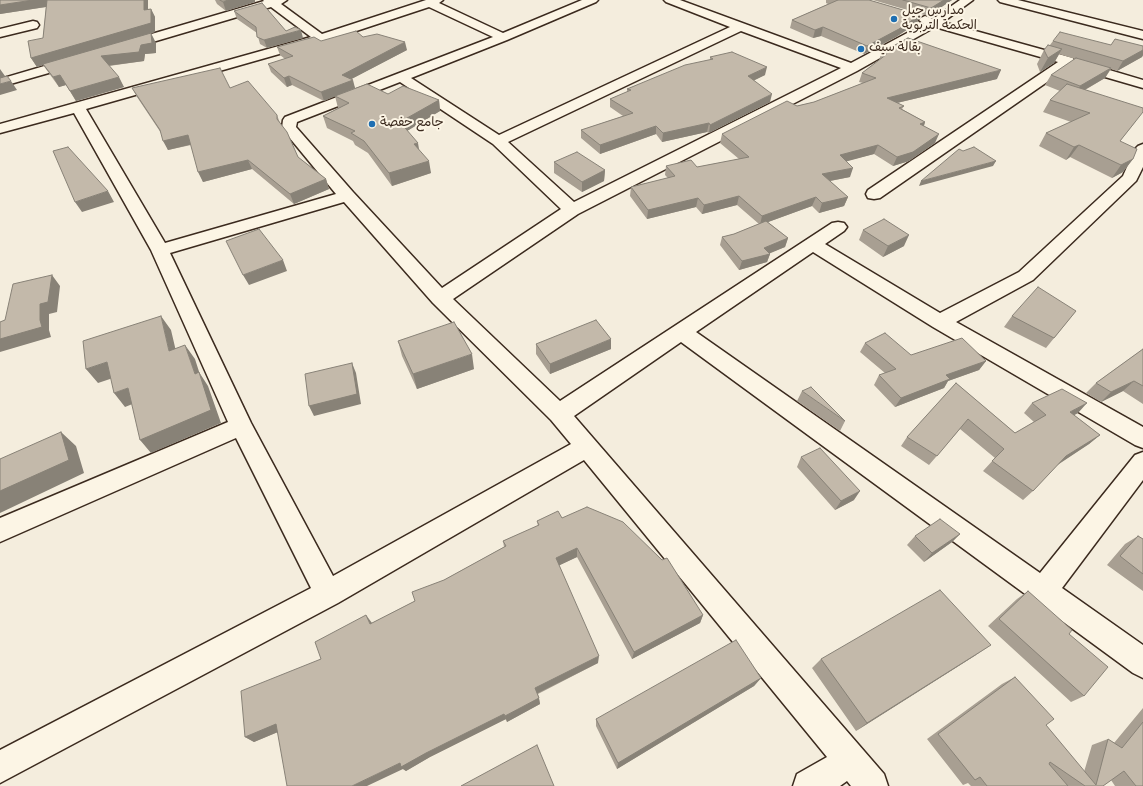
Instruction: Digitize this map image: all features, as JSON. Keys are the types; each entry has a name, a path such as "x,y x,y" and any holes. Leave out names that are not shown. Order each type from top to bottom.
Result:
{"street":[{"path":"592,0 503,37 290,120 289,128 347,196 440,298 559,414 872,786"},
{"path":"670,0 852,68"},
{"path":"440,298 572,210 852,68 934,23 967,0"},
{"path":"1004,0 1143,35"},
{"path":"1033,0 1143,28"},
{"path":"114,49 274,1 320,38"},
{"path":"0,129 320,38 434,1 503,37"},
{"path":"913,17 1143,84"},
{"path":"0,33 33,25"},
{"path":"498,141 741,26"},
{"path":"0,83 84,58"},
{"path":"874,194 1068,61"},
{"path":"401,77 498,141 572,210"},
{"path":"78,108 160,250 241,426 328,594"},
{"path":"940,322 1026,276 1130,178 1141,157"},
{"path":"160,250 347,196"},
{"path":"559,414 838,227"},
{"path":"812,244 940,322 1143,438"},
{"path":"681,332 1143,663"},
{"path":"0,530 241,426"},
{"path":"0,768 328,594 586,447"},
{"path":"1043,591 1143,462"},
{"path":"809,786 851,761"}],"building":[{"path":"0,0 33,0 0,5"},
{"path":"47,0 144,0 144,10 151,9 151,23 31,58 28,41 43,38"},
{"path":"838,0 869,0 920,15 899,29 867,46 823,27 815,30 792,20"},
{"path":"903,0 944,0 931,8"},
{"path":"262,3 286,31 295,27 301,30 264,40 257,37 256,27 234,11"},
{"path":"356,31 363,37 377,34 405,42 342,75 353,80 321,92 289,76 284,78 268,64 293,56 277,47 314,37 321,41"},
{"path":"1060,32 1111,45 1115,39 1143,46 1143,50 1123,61 1053,41"},
{"path":"151,33 152,43 141,45 139,52 101,56 119,77 70,91 60,75 53,77 43,64"},
{"path":"908,38 1001,70 887,98 904,106 899,108 925,122 920,124 939,134 913,152 897,157 878,145 840,155 853,168 822,174 848,197 822,203 816,197 762,216 739,196 704,205 698,198 648,210 631,187 675,176 666,166 691,160 697,167 749,157 722,134 787,101 797,106 814,102 876,78 862,73 887,54 882,52"},
{"path":"1048,45 1062,49 1048,58 1044,50"},
{"path":"732,52 767,67 748,76 772,94 710,125 709,123 663,133 656,126 600,145 581,130 633,113 610,99 631,90 627,89 685,65 713,59 710,57"},
{"path":"1076,58 1111,68 1080,86 1051,75"},
{"path":"220,68 230,88 248,81 277,115 277,119 287,132 298,157 326,179 290,194 248,160 198,172 188,135 163,141 160,130 132,88"},
{"path":"7,76 11,81 0,84 0,78"},
{"path":"367,84 388,94 403,86 439,100 400,122 418,143 414,144 429,161 389,173 364,141 351,133 355,131 323,116 349,103 335,96"},
{"path":"1067,84 1143,108 1143,112 1120,141 1137,149 1133,159 1121,165 1079,145 1074,147 1046,133 1090,113 1050,100"},
{"path":"68,147 108,191 75,202 53,151"},
{"path":"974,147 996,161 921,181 959,149 963,151"},
{"path":"577,152 605,170 582,182 554,162"},
{"path":"884,219 909,235 888,246 863,230"},
{"path":"766,221 788,238 764,248 770,254 742,261 722,237 734,234"},
{"path":"259,229 283,260 243,275 226,241"},
{"path":"52,275 48,302 40,304 40,320 42,327 0,339 0,322 5,320 13,284"},
{"path":"1038,287 1076,311 1054,338 1012,316"},
{"path":"161,316 169,351 185,345 195,374 199,372 211,410 140,440 128,388 114,393 107,362 86,369 83,341"},
{"path":"596,320 611,339 550,364 536,344"},
{"path":"454,322 472,354 413,374 398,341"},
{"path":"885,333 911,355 962,338 986,361 946,375 950,379 901,398 879,375 896,369 865,343"},
{"path":"1143,349 1143,386 1134,381 1111,392 1096,383"},
{"path":"352,363 357,394 309,406 305,374"},
{"path":"956,383 1015,433 1046,415 1032,403 1062,389 1087,403 1070,412 1100,435 1066,456 1033,491 992,461 1004,449 968,419 937,456 907,437"},
{"path":"811,387 845,421 802,391"},
{"path":"61,432 69,460 0,491 0,459"},
{"path":"820,448 860,491 841,501 801,457"},
{"path":"587,507 623,522 662,560 667,558 703,615 634,652 577,548 556,558 599,656 535,688 539,698 505,716 504,714 426,753 401,767 400,763 352,786 287,786 276,724 245,737 241,691 321,659 315,642 366,615 370,624 415,601 412,592 444,580 506,546 503,541 539,525 537,521 558,511 562,518"},
{"path":"940,519 960,534 932,553 915,536"},
{"path":"1138,536 1143,539 1143,574 1120,556"},
{"path":"940,590 991,645 867,723 821,659"},
{"path":"1028,591 1072,630 1069,634 1108,667 1084,696 999,619"},
{"path":"736,640 761,678 618,763 596,719"},
{"path":"1015,677 1054,719 1046,725 1096,785 1108,739 1122,748 1143,722 1143,786 1136,786 1124,771 1103,786 1085,786 1050,762 1049,764 1068,786 987,786 980,777 975,780 938,734"},
{"path":"537,745 554,786 461,786"}],"place":[{"name":"مدارس جيل الحكمة التربوية","path":"894,19"},
{"name":"بقالة سيف","path":"861,49"},
{"name":"جامع حفصة","path":"372,124"}]}
